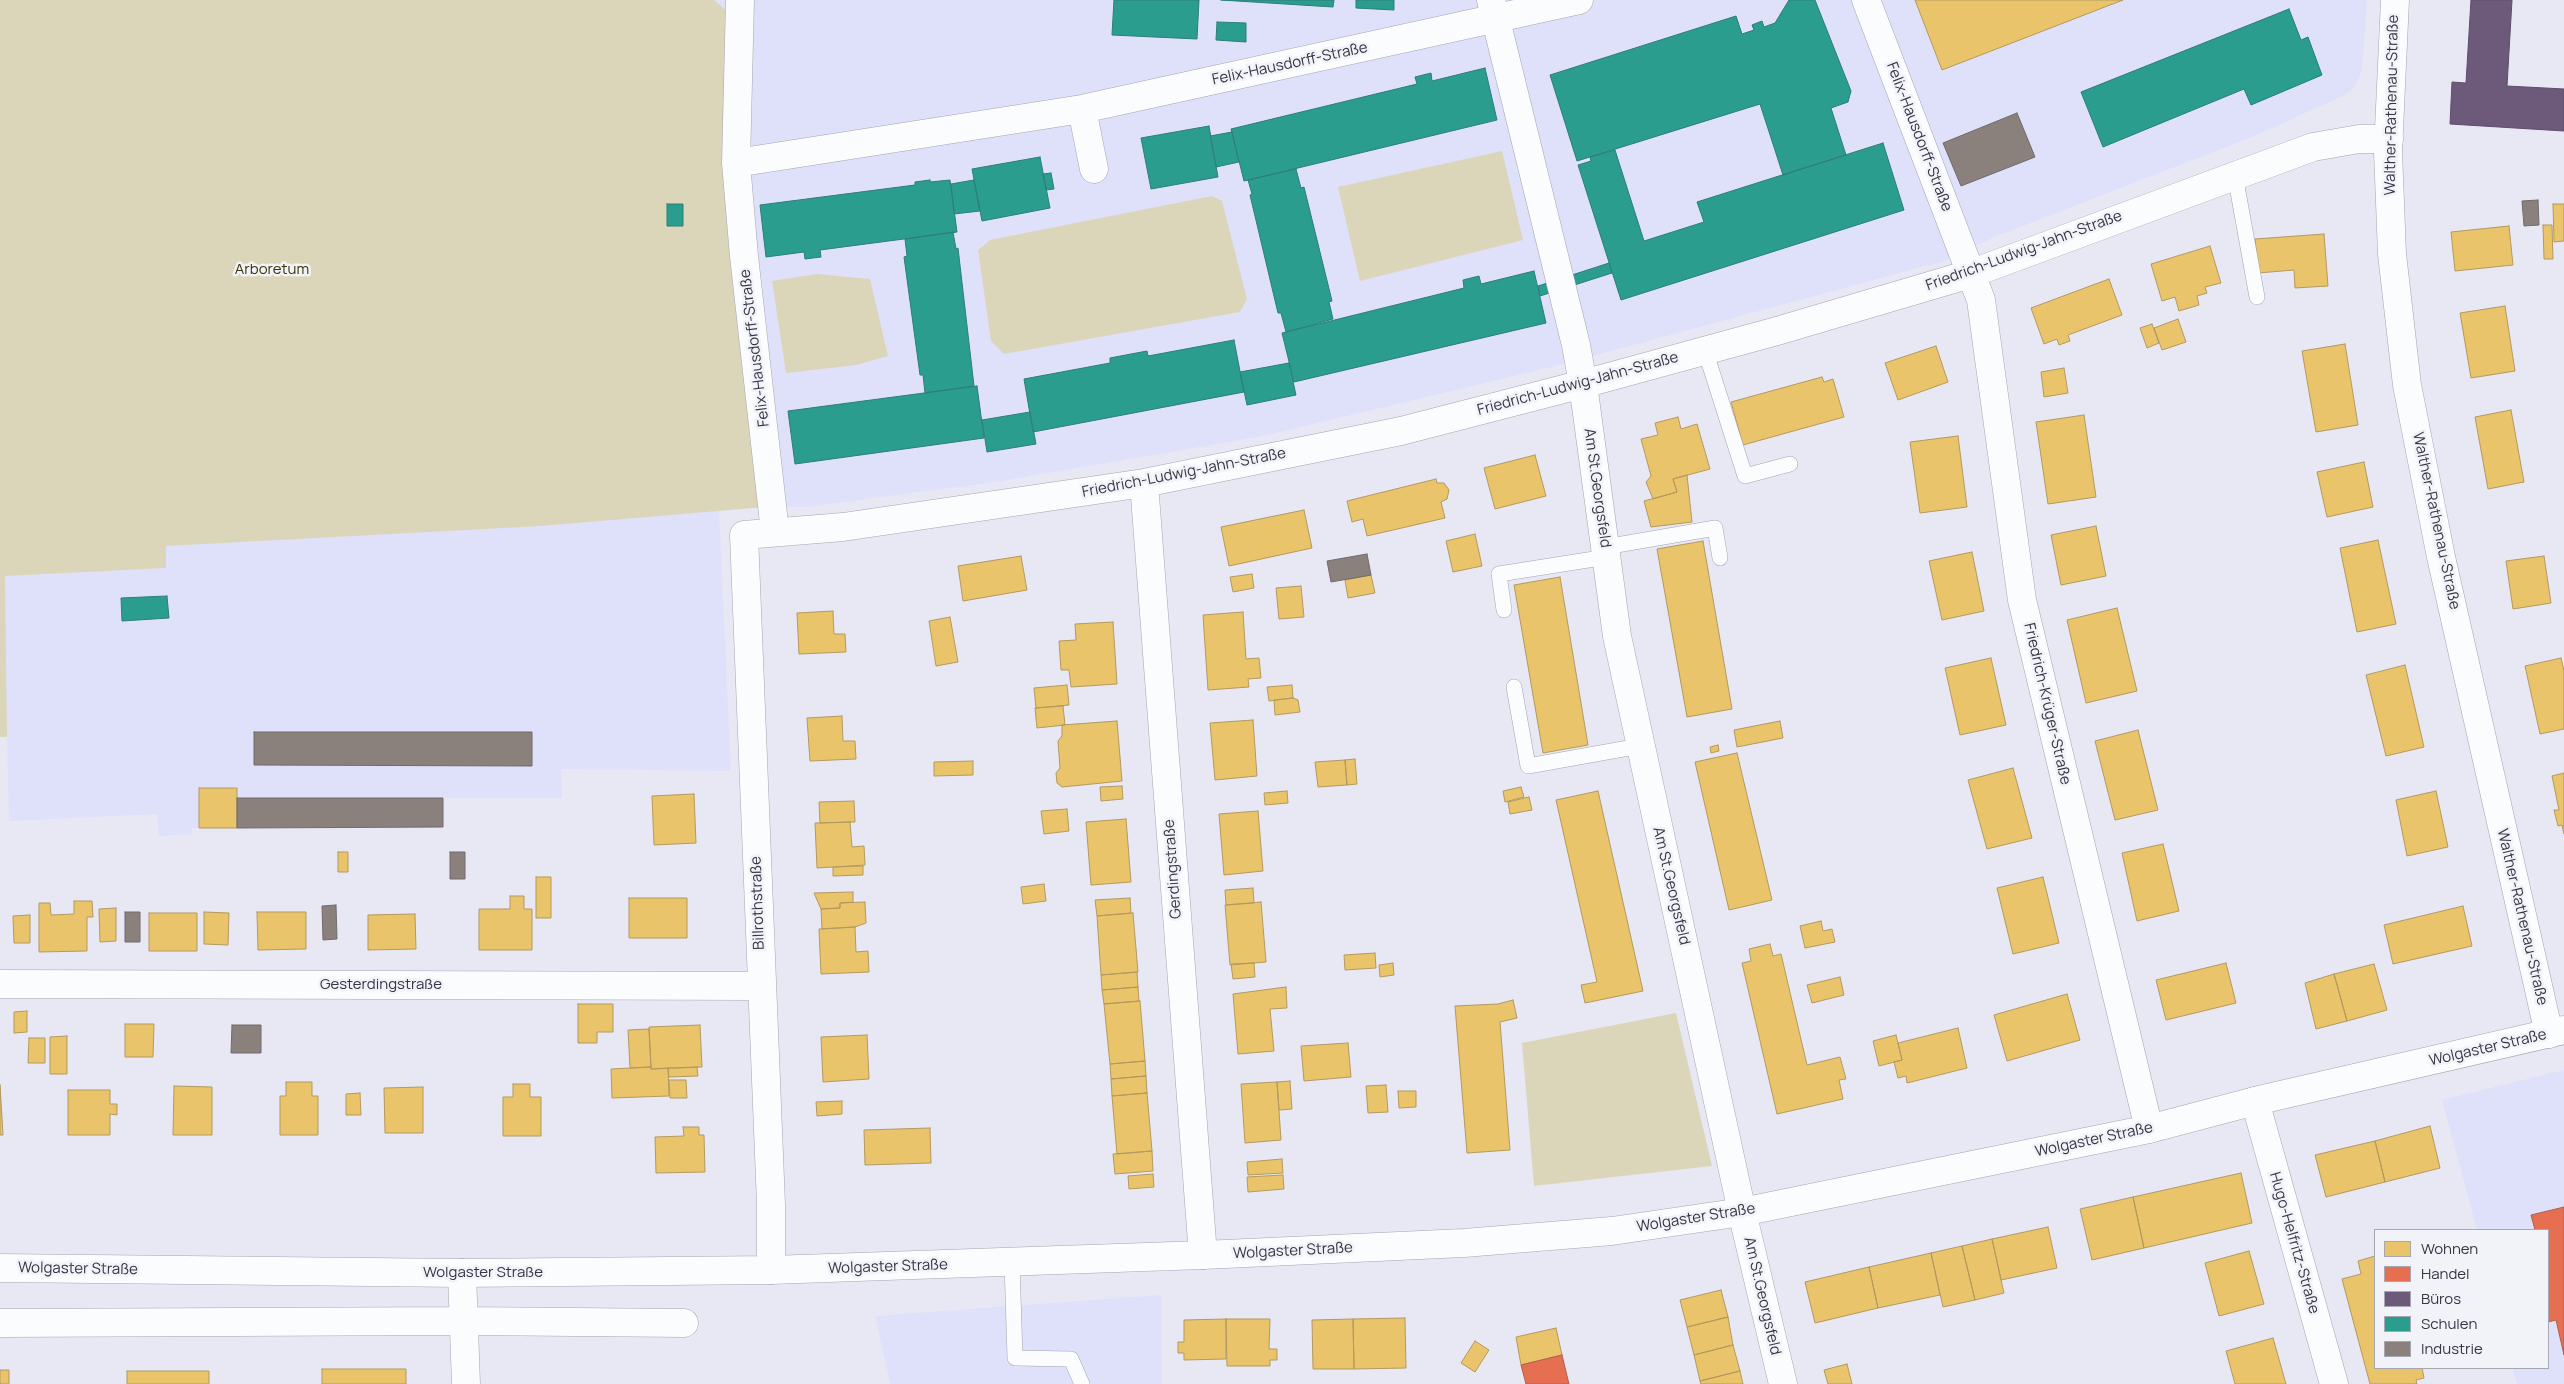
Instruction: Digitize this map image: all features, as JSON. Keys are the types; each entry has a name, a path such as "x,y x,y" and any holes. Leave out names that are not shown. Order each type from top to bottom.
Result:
{"street":[{"name":"Felix-Hausdorff-Straße","path":"740,0 736,163 744,256 775,532"},
{"name":"Felix-Hausdorff-Straße","path":"736,163 1082,109 1494,10 1579,0"},
{"name":"Felix-Hausdorff-Straße","path":"1866,0 1970,274"},
{"name":"Walther-Rathenau-Straße","path":"2395,0 2389,139 2392,254 2407,385 2441,557 2556,1032"},
{"path":"1494,10 1583,384"},
{"path":"1082,109 1094,169"},
{"name":"Friedrich-Ludwig-Jahn-Straße","path":"744,535 843,527 1144,483 1401,431 1583,384 1970,274 2313,147 2359,139 2389,139"},
{"name":"Friedrich-Krüger-Straße","path":"1970,274 1981,300 2022,600 2149,1129"},
{"name":"Am St.Georgsfeld","path":"1583,384 1618,636 1640,746 1742,1212 1783,1384"},
{"name":"Gerdingstraße","path":"1144,483 1203,1255"},
{"name":"Billrothstraße","path":"744,535 771,1204 771,1270"},
{"name":"Gesterdingstraße","path":"0,984 762,986"},
{"name":"Wolgaster Straße","path":"0,1268 462,1273 771,1270 1012,1263 1464,1243 1612,1231 1742,1212 2149,1129 2255,1101 2556,1032"},
{"name":"Hugo-Helfritz-Straße","path":"2255,1101 2334,1384"},
{"path":"462,1273 466,1384"},
{"path":"0,1323 465,1321 684,1323"}],"lane":[{"path":"2235,175 2257,297"},
{"path":"1705,350 1745,476 1790,464"},
{"path":"1504,610 1499,574 1715,528 1720,558"},
{"path":"1514,686 1528,766 1640,746"},
{"path":"1012,1263 1015,1358 1071,1359 1082,1384"}],"shaded area":[{"path":"0,0 2367,0 2362,70 2356,85 2347,94 2252,137 1997,236 1944,261 1548,368 1263,436 1002,481 806,507 719,510 731,771 561,769 562,798 443,798 443,827 192,828 192,834 159,836 157,814 9,821 7,737 0,737"},
{"path":"2564,1070 2564,1384 2517,1384 2512,1369 2549,1369 2549,1229 2477,1229 2442,1100"},
{"path":"1161,1295 1162,1384 890,1384 875,1316"}],"green space":[{"name":"Arboretum","path":"0,0 714,0 730,14 730,256 765,507 541,526 166,546 166,568 5,576 7,737 0,737"},
{"path":"1502,151 1523,240 1360,281 1338,187"},
{"path":"1212,196 1222,201 1247,299 1240,312 1004,354 991,341 978,250 990,240"},
{"path":"817,274 870,279 888,356 856,365 786,373 772,281"},
{"path":"1676,1013 1712,1166 1534,1186 1522,1043"}],"building: Wohnen":[{"path":"1915,0 2123,0 1942,70"},
{"path":"2553,204 2564,204 2564,241 2554,242"},
{"path":"2543,225 2552,225 2553,259 2544,259"},
{"path":"2509,226 2513,265 2455,271 2451,232"},
{"path":"2324,234 2328,286 2295,288 2294,270 2258,273 2255,239"},
{"path":"2210,246 2221,283 2205,287 2207,293 2197,296 2199,305 2179,311 2175,297 2162,301 2151,264"},
{"path":"2109,279 2122,315 2068,335 2070,341 2059,345 2057,339 2044,344 2031,308"},
{"path":"2505,306 2515,371 2471,378 2460,313"},
{"path":"2178,319 2186,342 2162,350 2154,328"},
{"path":"2152,324 2159,343 2147,348 2140,328"},
{"path":"2345,344 2358,425 2316,432 2302,351"},
{"path":"1936,346 1948,382 1898,400 1885,363"},
{"path":"2064,368 2068,393 2044,397 2041,372"},
{"path":"1822,377 1824,382 1833,379 1844,417 1743,445 1731,402"},
{"path":"2511,410 2524,482 2488,489 2475,417"},
{"path":"2084,415 2096,497 2048,504 2036,422"},
{"path":"1678,417 1681,429 1697,424 1710,469 1673,479 1677,492 1653,499 1646,482 1651,476 1641,439 1658,435 1655,423"},
{"path":"1958,436 1967,507 1920,513 1910,442"},
{"path":"1535,455 1546,496 1495,509 1484,468"},
{"path":"2364,462 2373,507 2327,517 2317,472"},
{"path":"1687,475 1692,522 1651,527 1644,501 1677,492 1673,479"},
{"path":"1436,479 1437,483 1444,483 1449,490 1447,499 1441,502 1445,518 1367,536 1363,519 1352,522 1347,501"},
{"path":"1304,510 1312,548 1229,566 1221,527"},
{"path":"2096,526 2106,576 2061,585 2051,535"},
{"path":"1475,534 1482,566 1453,572 1446,541"},
{"path":"2378,540 2396,624 2357,632 2340,548"},
{"path":"1703,541 1732,709 1687,717 1657,549"},
{"path":"1972,552 1984,611 1942,620 1929,561"},
{"path":"1021,556 1027,590 963,601 958,566"},
{"path":"2544,556 2551,603 2513,609 2506,561"},
{"path":"1252,574 1254,588 1233,592 1230,577"},
{"path":"1371,575 1375,593 1348,598 1345,580"},
{"path":"1560,577 1588,745 1543,753 1514,585"},
{"path":"1301,586 1304,617 1279,619 1276,588"},
{"path":"2117,608 2137,691 2086,703 2067,620"},
{"path":"833,611 834,634 845,634 846,652 799,654 797,613"},
{"path":"1243,612 1246,659 1259,658 1261,678 1248,679 1249,687 1208,690 1203,615"},
{"path":"950,617 958,662 936,666 929,621"},
{"path":"1113,622 1117,684 1071,687 1069,670 1061,670 1059,641 1076,640 1075,624"},
{"path":"1991,658 2006,725 1960,735 1945,668"},
{"path":"2561,658 2564,671 2564,729 2540,734 2525,666"},
{"path":"2405,665 2424,747 2386,756 2366,675"},
{"path":"1067,685 1069,705 1036,708 1034,688"},
{"path":"1292,685 1293,698 1269,701 1267,687"},
{"path":"1293,698 1298,700 1300,712 1275,715 1274,700"},
{"path":"1063,706 1065,725 1037,728 1035,708"},
{"path":"842,716 843,741 855,741 856,759 810,761 807,718"},
{"path":"1253,720 1257,776 1215,780 1210,723"},
{"path":"1117,721 1122,781 1062,787 1057,783 1056,773 1060,768 1058,741 1062,736 1062,725"},
{"path":"1780,721 1783,738 1737,747 1734,730"},
{"path":"2138,730 2158,810 2115,820 2095,741"},
{"path":"1718,745 1719,751 1711,753 1710,747"},
{"path":"1737,753 1772,900 1729,910 1695,762"},
{"path":"1355,759 1357,784 1347,785 1345,760"},
{"path":"1345,760 1347,785 1318,787 1315,762"},
{"path":"973,761 973,775 934,776 934,762"},
{"path":"2013,768 2032,838 1987,849 1968,780"},
{"path":"2564,773 2564,834 2562,825 2558,826 2554,810 2559,810 2552,776"},
{"path":"1122,786 1123,799 1101,801 1100,787"},
{"path":"1521,787 1524,797 1505,802 1503,791"},
{"path":"199,788 237,788 237,828 199,828"},
{"path":"1287,791 1288,803 1265,805 1264,793"},
{"path":"1598,791 1643,991 1585,1003 1581,985 1597,982 1556,800"},
{"path":"2436,791 2448,847 2407,856 2396,800"},
{"path":"694,794 696,843 654,845 652,796"},
{"path":"1529,797 1532,810 1510,814 1508,802"},
{"path":"854,801 855,822 820,823 819,802"},
{"path":"1067,809 1069,831 1044,834 1041,811"},
{"path":"1258,811 1263,871 1224,875 1219,814"},
{"path":"1126,819 1131,882 1091,885 1086,822"},
{"path":"850,822 852,847 864,846 865,865 817,868 815,823"},
{"path":"2163,844 2179,911 2137,921 2122,853"},
{"path":"338,852 348,852 348,872 338,872"},
{"path":"863,866 863,875 833,876 833,867"},
{"path":"536,877 551,877 551,918 536,918"},
{"path":"2043,877 2059,943 2013,954 1997,888"},
{"path":"1044,884 1046,901 1023,904 1021,887"},
{"path":"1253,888 1254,903 1226,905 1225,890"},
{"path":"853,892 853,902 840,903 840,908 821,909 814,893"},
{"path":"510,896 524,896 524,909 532,909 532,950 479,950 479,909 510,909"},
{"path":"629,898 687,898 687,938 629,938"},
{"path":"1130,898 1131,913 1097,916 1095,900"},
{"path":"74,901 92,901 93,917 87,917 87,951 39,952 39,903 50,903 51,915 74,914"},
{"path":"865,902 866,923 855,927 822,929 821,909 840,908 840,903"},
{"path":"1261,902 1266,962 1230,965 1225,905"},
{"path":"2463,906 2472,946 2393,964 2384,925"},
{"path":"116,908 116,941 100,942 99,909"},
{"path":"204,912 229,913 228,945 204,944"},
{"path":"257,912 306,912 306,949 258,950"},
{"path":"149,913 197,913 197,951 149,951"},
{"path":"1133,913 1138,972 1101,975 1097,916"},
{"path":"415,914 416,949 368,950 368,915"},
{"path":"30,915 30,943 14,943 13,916"},
{"path":"1821,921 1823,931 1832,929 1835,942 1805,948 1800,926"},
{"path":"855,927 856,952 868,951 869,972 821,974 819,929"},
{"path":"1770,944 1773,956 1781,954 1807,1065 1840,1057 1846,1079 1839,1080 1843,1099 1777,1114 1742,963 1751,961 1749,949"},
{"path":"1375,953 1376,968 1345,970 1344,955"},
{"path":"1254,963 1255,977 1233,979 1231,964"},
{"path":"1393,963 1394,975 1380,977 1379,965"},
{"path":"2226,963 2236,1003 2166,1020 2156,980"},
{"path":"2374,964 2387,1010 2347,1021 2334,974"},
{"path":"1137,972 1138,987 1102,990 1101,975"},
{"path":"2334,974 2347,1021 2316,1029 2305,983"},
{"path":"1840,977 1844,995 1812,1003 1807,985"},
{"path":"1138,987 1139,1001 1104,1004 1102,990"},
{"path":"1286,987 1287,1008 1270,1009 1274,1051 1238,1054 1233,994"},
{"path":"2067,994 2080,1040 2007,1061 1994,1015"},
{"path":"1513,1000 1517,1018 1500,1022 1510,1150 1467,1153 1455,1006 1498,1004"},
{"path":"1140,1001 1145,1061 1110,1064 1104,1004"},
{"path":"578,1004 613,1004 613,1032 597,1032 597,1043 578,1043"},
{"path":"27,1011 27,1032 14,1033 14,1012"},
{"path":"125,1024 154,1024 153,1057 125,1057"},
{"path":"700,1025 702,1067 651,1069 649,1027"},
{"path":"1958,1028 1967,1068 1907,1083 1906,1076 1898,1078 1894,1062 1902,1060 1898,1043"},
{"path":"649,1029 651,1067 630,1068 628,1030"},
{"path":"867,1035 869,1079 823,1082 821,1037"},
{"path":"1896,1035 1902,1060 1879,1066 1873,1041"},
{"path":"67,1036 67,1074 50,1074 50,1037"},
{"path":"29,1038 45,1038 45,1063 28,1063"},
{"path":"1348,1043 1351,1077 1304,1081 1301,1046"},
{"path":"1145,1061 1146,1076 1111,1079 1110,1064"},
{"path":"651,1067 651,1069 668,1068 669,1096 612,1098 611,1069"},
{"path":"697,1067 698,1076 669,1077 668,1068"},
{"path":"1146,1076 1147,1093 1112,1096 1111,1079"},
{"path":"669,1080 686,1080 687,1098 670,1098"},
{"path":"1290,1081 1292,1109 1279,1110 1277,1082"},
{"path":"286,1082 312,1082 312,1096 318,1096 318,1135 280,1135 280,1096 286,1096"},
{"path":"1277,1082 1281,1140 1245,1143 1241,1084"},
{"path":"513,1084 530,1084 530,1097 541,1097 541,1136 503,1136 503,1097 513,1097"},
{"path":"0,1085 3,1135 0,1135"},
{"path":"1386,1085 1388,1112 1368,1113 1366,1086"},
{"path":"174,1086 212,1087 212,1135 173,1135"},
{"path":"423,1087 423,1133 385,1133 384,1088"},
{"path":"68,1090 110,1090 110,1104 117,1104 117,1115 110,1114 110,1135 68,1135"},
{"path":"1398,1091 1416,1091 1416,1107 1399,1108"},
{"path":"360,1093 361,1115 346,1115 346,1094"},
{"path":"1147,1093 1152,1151 1117,1154 1112,1096"},
{"path":"842,1101 842,1114 817,1116 816,1102"},
{"path":"2430,1126 2440,1168 2385,1182 2375,1141"},
{"path":"683,1127 699,1127 699,1135 704,1135 705,1172 656,1173 655,1137 684,1136"},
{"path":"930,1128 931,1163 865,1165 864,1130"},
{"path":"2375,1141 2385,1182 2326,1197 2315,1155"},
{"path":"1152,1151 1153,1171 1115,1174 1113,1154"},
{"path":"1282,1159 1283,1173 1248,1175 1247,1162"},
{"path":"2241,1173 2252,1223 2144,1248 2133,1197"},
{"path":"1153,1174 1154,1187 1129,1189 1128,1176"},
{"path":"1283,1175 1284,1189 1248,1192 1247,1177"},
{"path":"2133,1197 2144,1248 2092,1260 2080,1209"},
{"path":"2048,1227 2057,1268 2001,1280 1992,1239"},
{"path":"1992,1239 2004,1293 1975,1300 1962,1246"},
{"path":"1962,1246 1975,1300 1943,1307 1931,1253"},
{"path":"2249,1251 2264,1304 2219,1316 2205,1263"},
{"path":"1931,1253 1940,1295 1878,1308 1869,1267"},
{"path":"2374,1256 2374,1369 2422,1369 2424,1378 2416,1380 2417,1384 2370,1384 2342,1279 2361,1274 2358,1261"},
{"path":"1869,1267 1878,1308 1815,1323 1805,1282"},
{"path":"1721,1290 1728,1317 1687,1327 1680,1300"},
{"path":"1728,1317 1733,1345 1694,1355 1687,1327"},
{"path":"1405,1318 1406,1368 1354,1369 1353,1319"},
{"path":"1226,1319 1226,1359 1184,1360 1184,1353 1178,1353 1178,1342 1184,1342 1184,1320"},
{"path":"1226,1319 1270,1319 1269,1349 1277,1349 1277,1360 1270,1360 1270,1366 1227,1366"},
{"path":"1353,1319 1354,1369 1313,1369 1312,1320"},
{"path":"1556,1328 1562,1355 1521,1365 1516,1337"},
{"path":"2273,1338 2286,1384 2235,1384 2226,1351"},
{"path":"1475,1341 1489,1350 1475,1372 1461,1363"},
{"path":"1733,1345 1740,1371 1700,1381 1694,1355"},
{"path":"1847,1364 1852,1384 1828,1384 1824,1370"},
{"path":"322,1369 406,1369 406,1384 322,1384"},
{"path":"0,1370 9,1370 9,1384 0,1384"},
{"path":"127,1371 209,1371 209,1384 127,1384"},
{"path":"1740,1371 1743,1384 1701,1384 1700,1381"}],"building: Handel":[{"path":"2564,1207 2564,1355 2556,1320 2549,1322 2549,1229 2535,1229 2531,1215"},
{"path":"1562,1355 1569,1384 1526,1384 1521,1365"}],"building: Büros":[{"path":"2471,0 2512,0 2507,86 2564,89 2564,131 2450,124 2452,82 2466,83"}],"building: Schulen":[{"path":"1114,0 1199,0 1197,39 1112,35"},
{"path":"1221,0 1334,0 1333,7"},
{"path":"1356,0 1394,0 1394,10 1356,8"},
{"path":"1789,0 1815,0 1851,91 1848,102 1831,108 1846,155 1783,175 1760,104 1577,161 1550,75 1736,16 1742,34 1754,30 1752,25 1762,21 1764,27 1775,23"},
{"path":"2289,9 2301,40 2308,37 2322,75 2251,105 2244,89 2103,147 2081,92"},
{"path":"1217,22 1246,23 1246,42 1216,40"},
{"path":"1485,68 1497,120 1244,181 1231,129 1417,84 1415,77 1431,73 1432,81"},
{"path":"1209,126 1218,177 1151,189 1141,138"},
{"path":"1232,132 1239,162 1216,167 1210,136"},
{"path":"1883,143 1904,210 1621,300 1578,165 1591,161 1590,157 1615,150 1644,241 1704,222 1697,202"},
{"path":"1040,157 1050,208 982,221 972,169"},
{"path":"1296,169 1301,188 1304,187 1332,301 1329,302 1333,319 1286,332 1281,313 1278,313 1248,180"},
{"path":"1051,173 1054,189 1046,190 1043,174"},
{"path":"930,180 930,182 950,180 957,232 820,250 821,257 805,259 804,252 766,257 760,205 915,185 915,182"},
{"path":"974,180 980,211 954,214 951,184"},
{"path":"667,204 683,204 683,226 667,226"},
{"path":"953,232 956,249 958,248 974,386 925,393 923,375 920,375 904,257 907,256 905,239"},
{"path":"1609,263 1612,273 1540,296 1538,286"},
{"path":"1534,271 1546,323 1294,382 1282,333 1464,288 1463,280 1479,276 1481,284"},
{"path":"1234,340 1244,392 1033,432 1024,379 1110,363 1110,358 1147,351 1148,356"},
{"path":"1289,363 1296,395 1247,405 1240,372"},
{"path":"977,386 984,438 795,464 788,411"},
{"path":"1030,412 1036,444 987,452 982,420"},
{"path":"167,596 169,618 122,621 121,598"}],"building: Industrie":[{"path":"2017,113 2035,157 1961,186 1943,143"},
{"path":"2538,200 2539,225 2524,226 2522,201"},
{"path":"1367,554 1371,575 1331,582 1327,561"},
{"path":"254,732 532,732 532,766 254,765"},
{"path":"237,798 443,798 443,827 237,828"},
{"path":"450,852 465,852 465,879 450,879"},
{"path":"336,905 337,939 323,940 322,906"},
{"path":"125,912 140,912 140,942 125,942"},
{"path":"232,1025 261,1025 261,1053 231,1053"}]}
